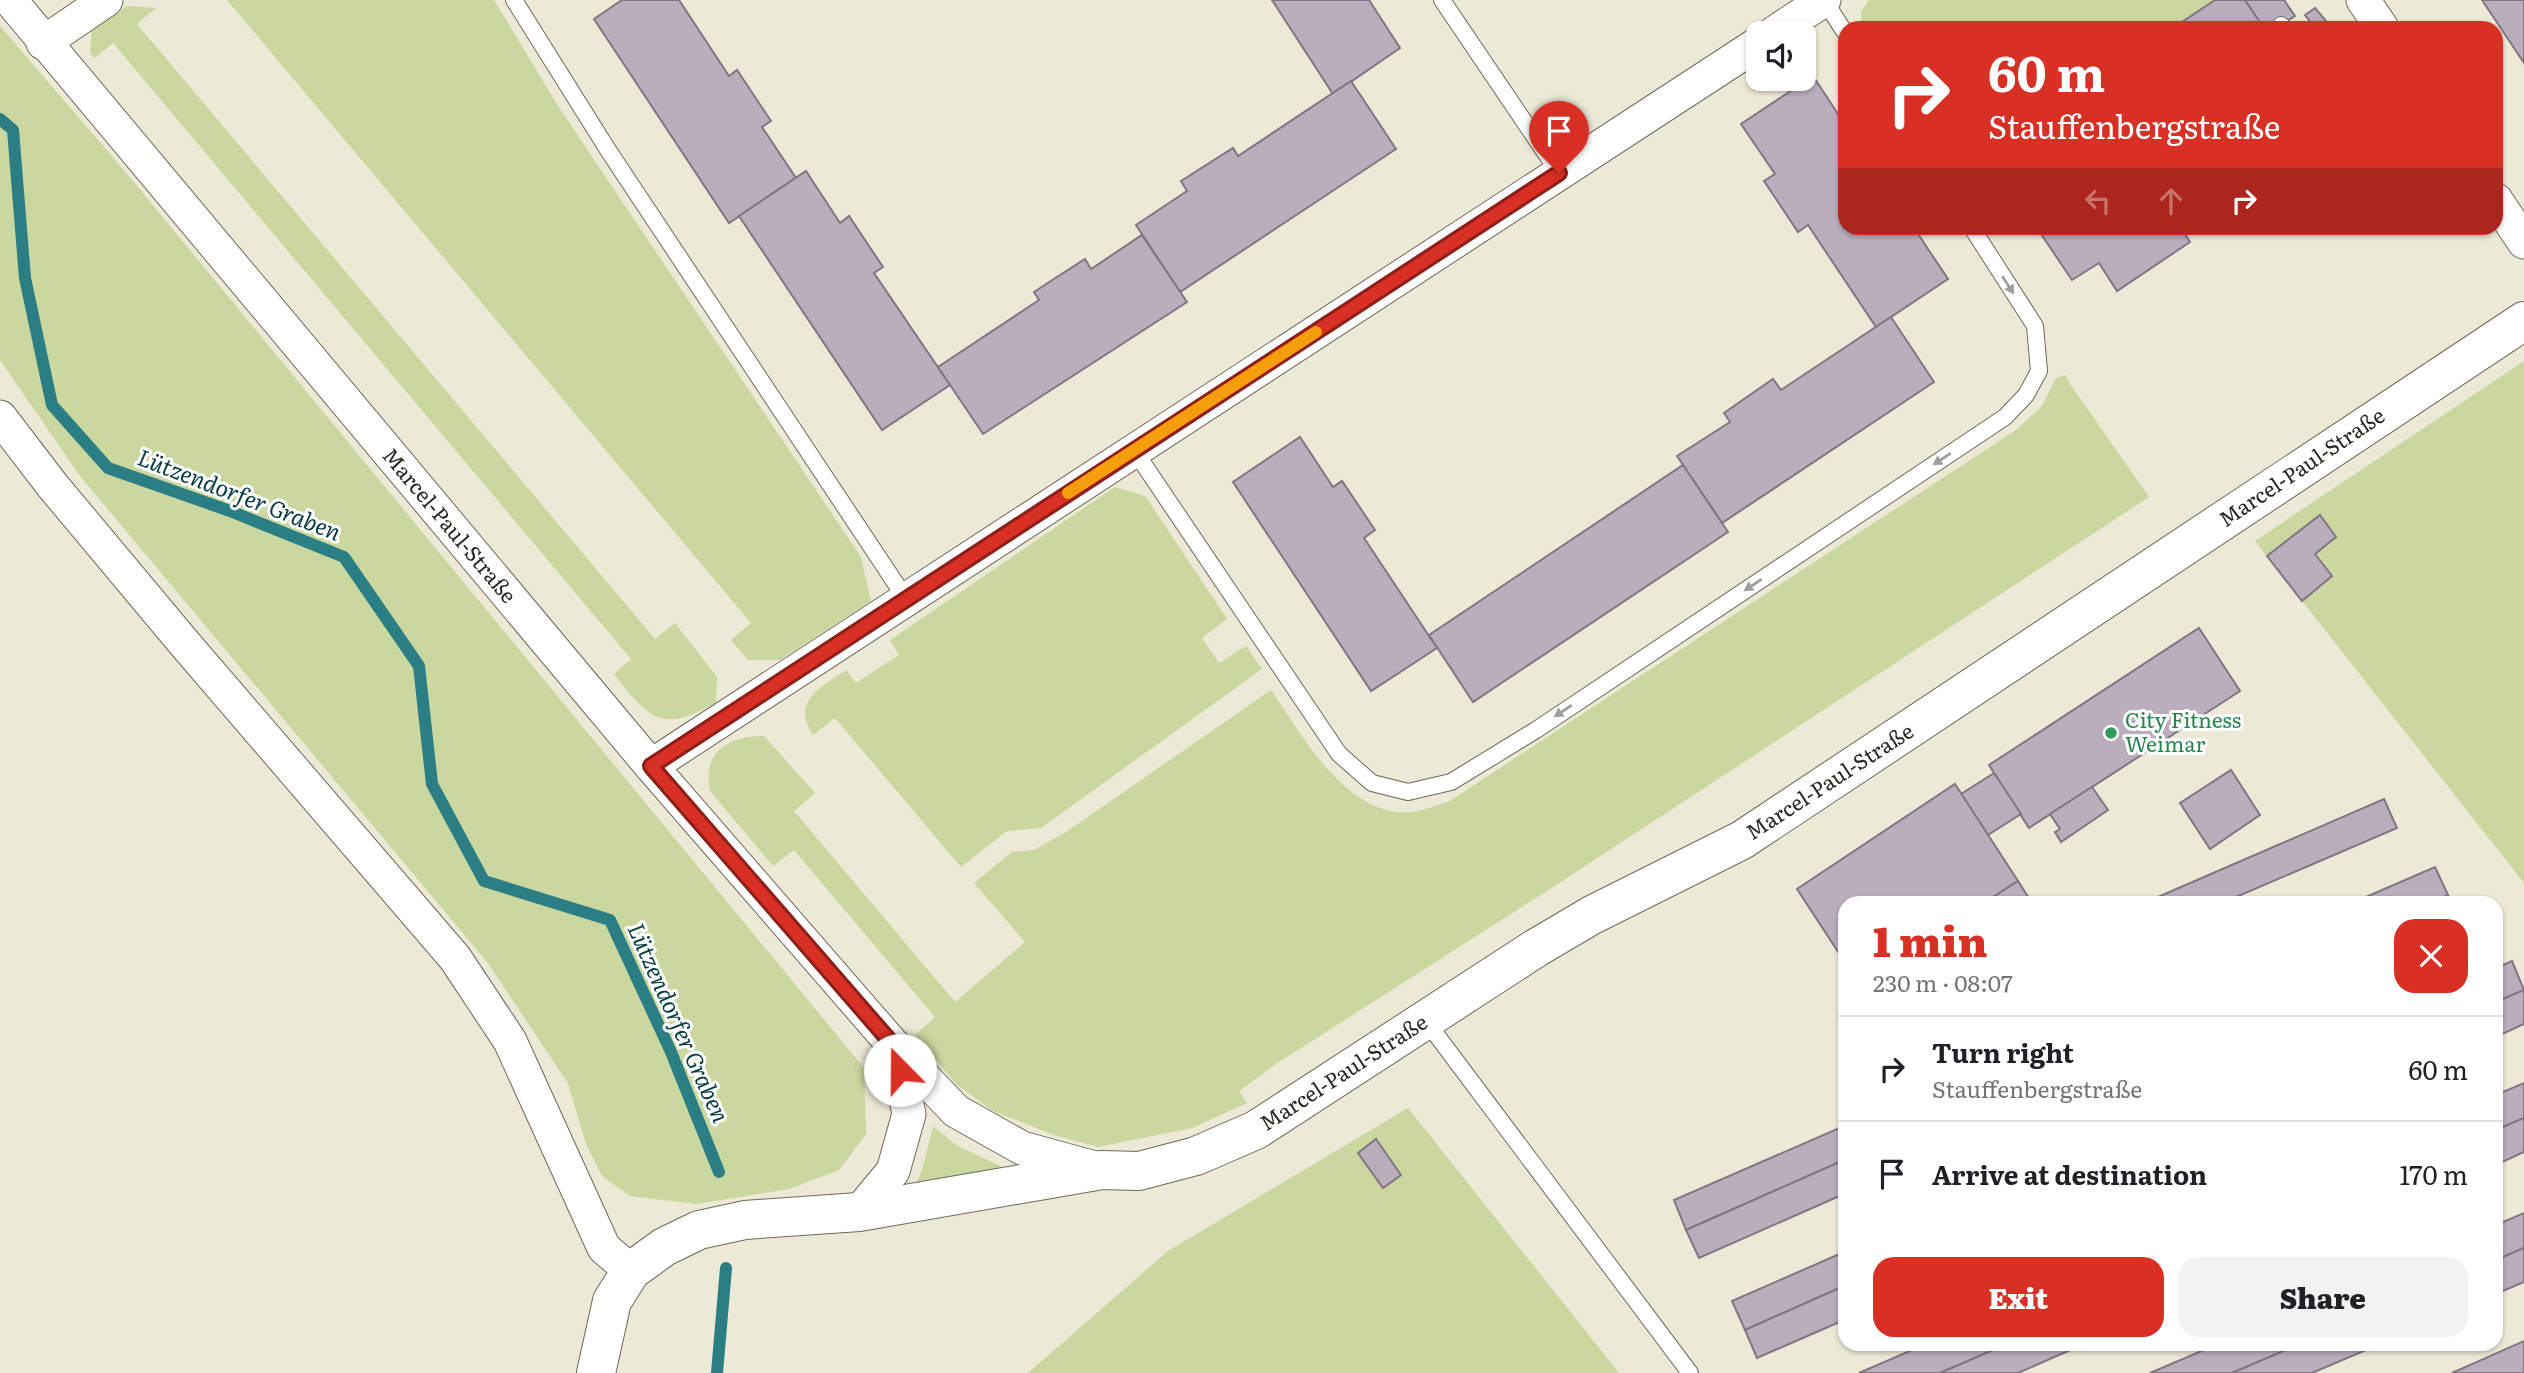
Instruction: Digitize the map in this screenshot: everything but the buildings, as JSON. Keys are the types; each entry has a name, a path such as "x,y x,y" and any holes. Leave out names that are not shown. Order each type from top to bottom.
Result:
{"street":[{"name":"Marcel-Paul-Straße","path":"9,0 651,766 895,1047 956,1111 1022,1148 1101,1170"},
{"path":"43,43 106,0"},
{"path":"1792,21 1824,0"},
{"path":"2363,0 2377,21"},
{"path":"651,766 1746,51"},
{"path":"2503,210 2524,242"},
{"name":"Marcel-Paul-Straße","path":"596,1373 612,1301 631,1272 664,1247 699,1230 745,1220 859,1212 1101,1170 1139,1171 1196,1156 1256,1130 1536,948 1592,915 1742,840 2524,321"},
{"path":"0,417 52,485 185,644 455,958 510,1041 604,1248 631,1272"},
{"name":"Marcel-Paul-Straße","path":"859,1212 893,1171 909,1114 895,1047"}],"lane":[{"path":"514,0 608,150 906,599"},
{"path":"1442,0 1559,173"},
{"path":"1824,0 1838,22"},
{"path":"1135,450 1339,754 1372,783 1408,792 1451,782 1536,730 2005,417 2026,395 2039,371 2035,326 1976,235"},
{"path":"1426,1021 1690,1373"}],"green space":[{"path":"227,0 494,0 558,106 861,557 871,601 780,660 748,660 731,640 751,623"},
{"path":"1869,0 2215,0 2184,21 1862,21 1861,12"},
{"path":"127,6 156,8 137,24 655,639 675,623 717,677 716,703 682,718 669,719 648,711 626,690 614,674 631,659 113,43 95,58 90,53 92,29"},
{"path":"0,26 123,169 864,1068 866,1134 839,1170 789,1189 696,1204 630,1196 602,1176 586,1144 568,1083 487,962 80,476 0,360"},
{"path":"2524,361 2524,883 2255,541"},
{"path":"2066,375 2149,497 1553,887 1276,1064 1239,1091 1247,1103 1192,1128 1098,1147 1054,1135 993,1111 956,1084 915,1035 935,1017 794,850 773,866 710,791 710,766 720,749 739,739 764,736 815,793 794,811 955,1002 1025,942 974,883 1012,852 1034,850 1066,832 1271,690 1312,750 1347,788 1366,802 1388,810 1411,812 1448,802 2016,430 2042,406 2056,378"},
{"path":"1115,487 1145,496 1227,619 1202,638 1219,663 1246,646 1262,669 1041,828 1007,831 961,867 835,718 813,735 806,719 806,706 814,693 846,670 856,683 899,655 890,640"},
{"path":"1408,1108 1619,1373 1028,1373 1168,1251"},
{"path":"933,1126 956,1145 1013,1172 917,1182"}],"waterway":[{"name":"Lützendorfer Graben","path":"0,119 13,130 25,278 52,405 108,468 230,511 344,557 419,666 432,784 484,881 610,920 671,1052 719,1172"},
{"name":"Lützendorfer Graben","path":"717,1373 726,1268"}],"slow traffic":[{"path":"1068,493 1316,332"}],"place":[{"name":"City Fitness Weimar","path":"2111,733"}],"route":[{"path":"900,1070 895,1047 651,766 1559,173"}]}
